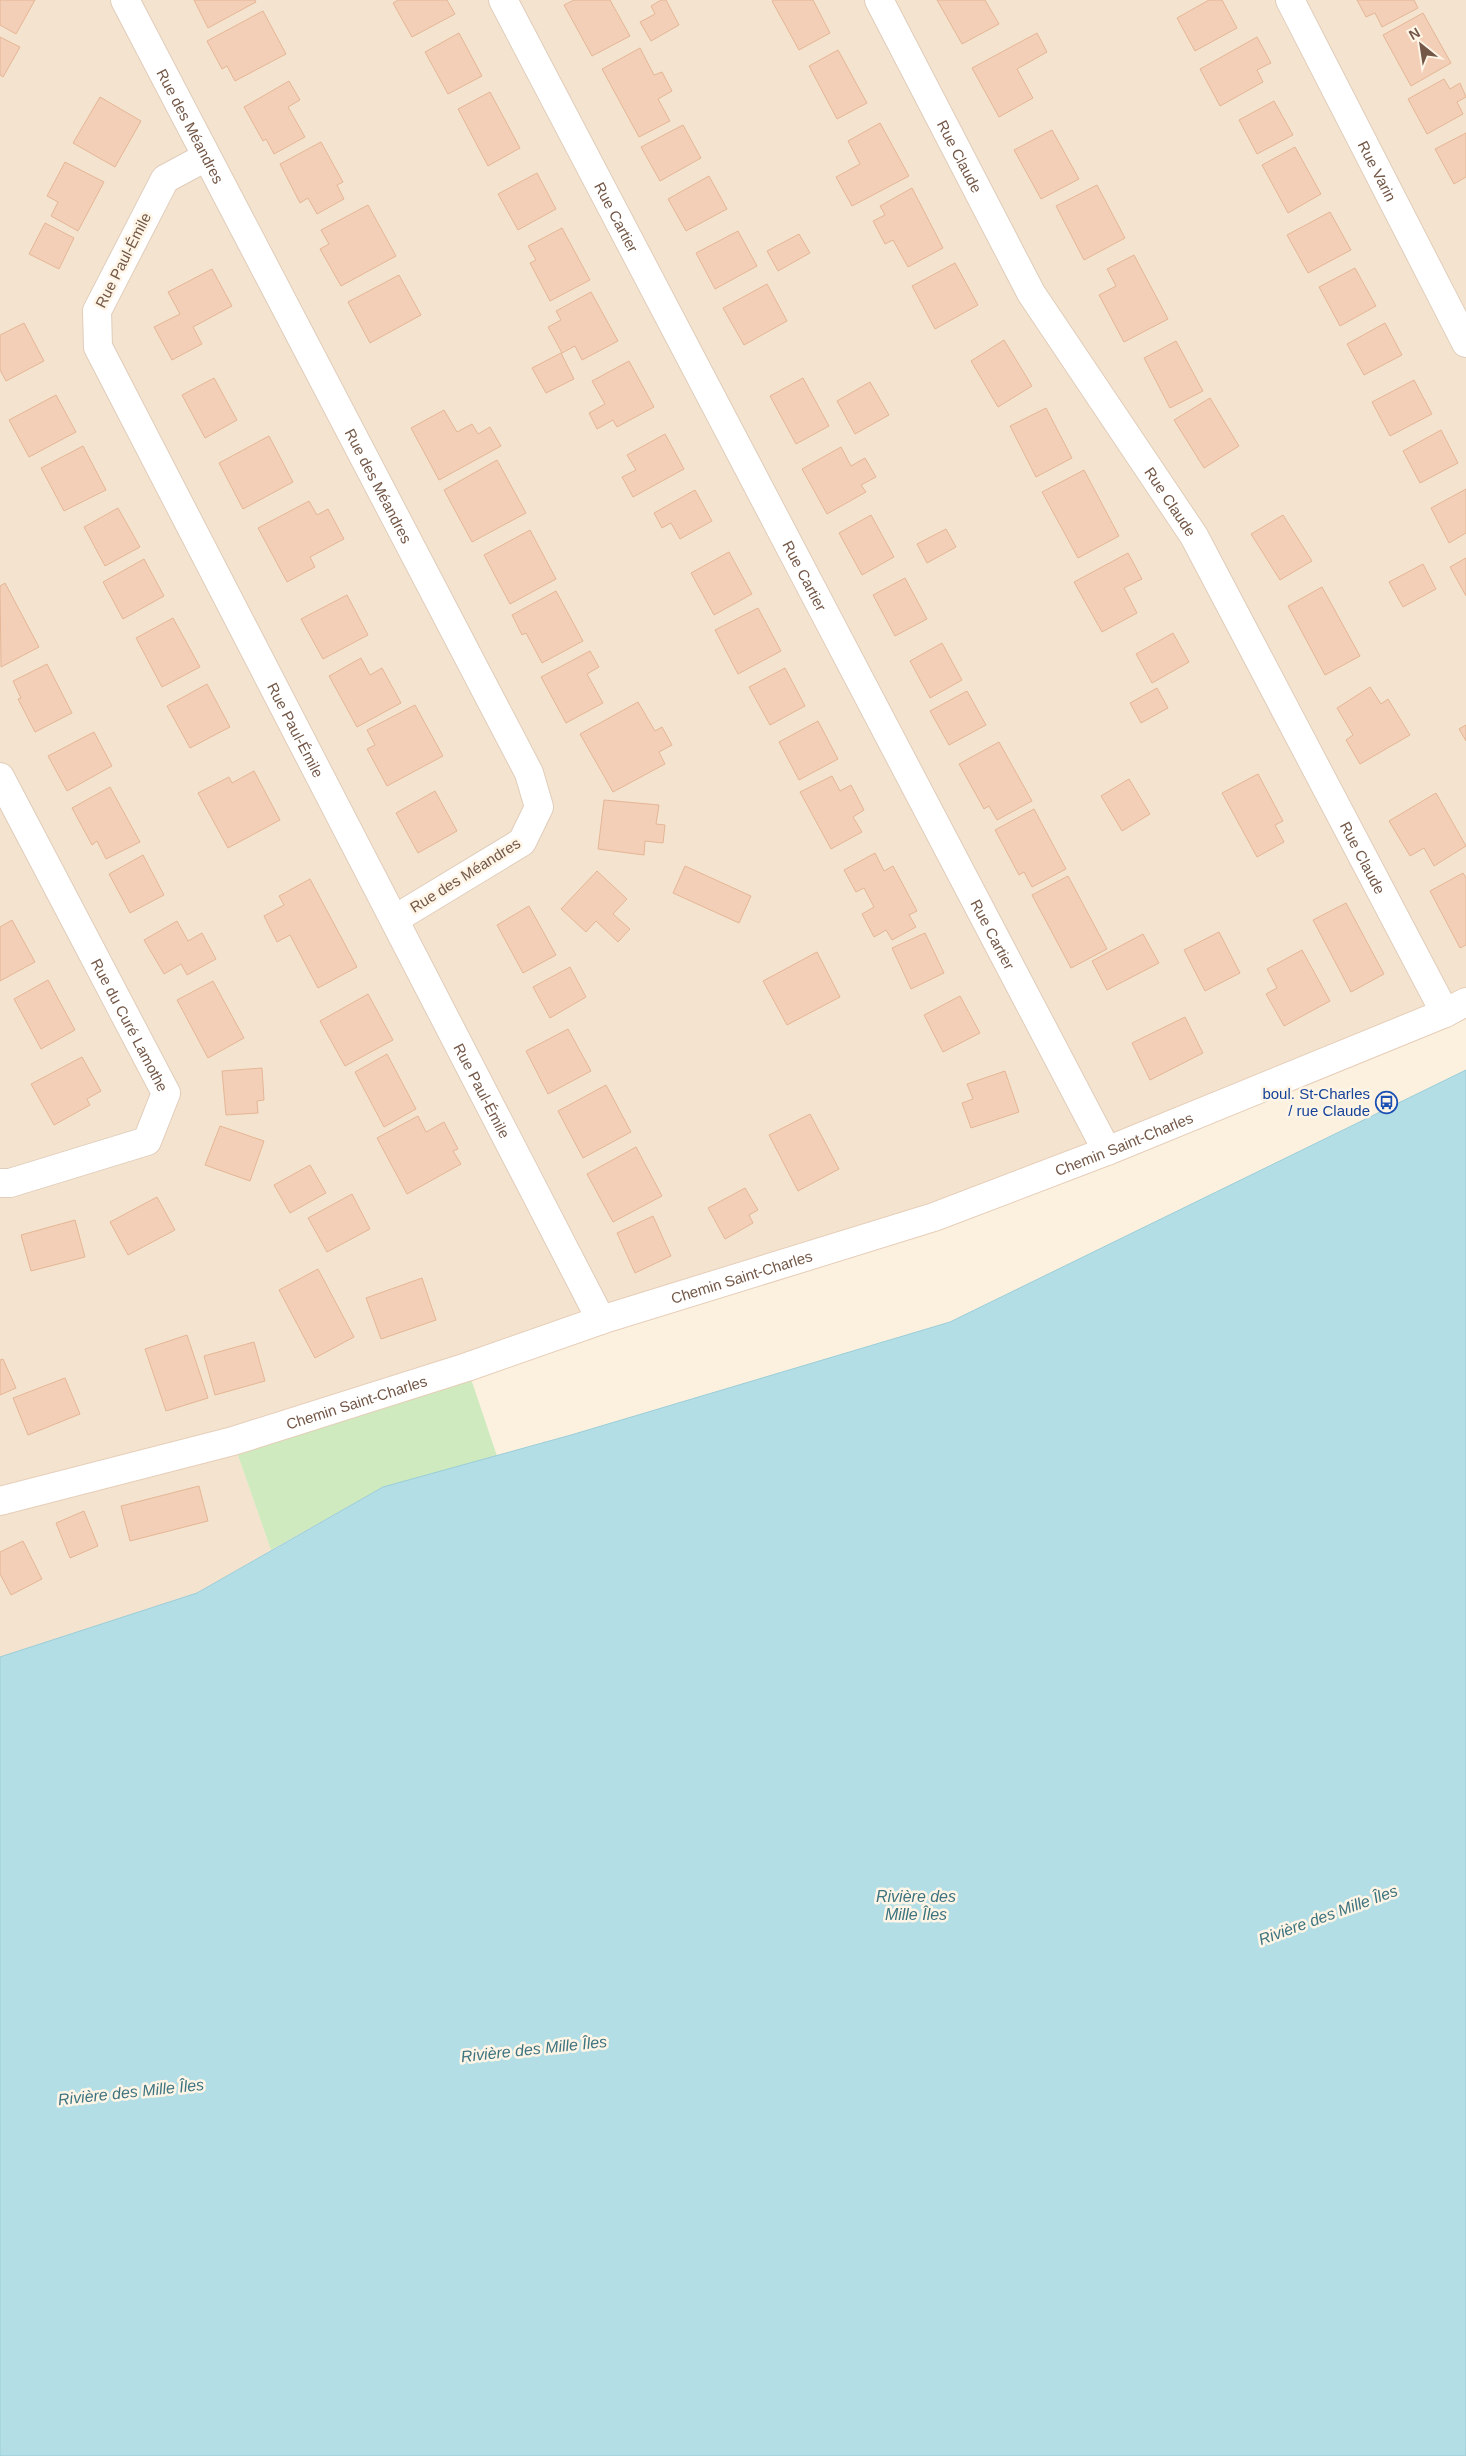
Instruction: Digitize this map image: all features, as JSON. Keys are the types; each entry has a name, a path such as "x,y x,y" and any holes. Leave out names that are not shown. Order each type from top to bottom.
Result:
{"street":[{"name":"Rue des Méandres","path":"125,0 529,773 539,807 522,842 395,919"},
{"name":"Rue Cartier","path":"503,0 1107,1152"},
{"name":"Rue Claude","path":"879,0 1031,293 1194,536 1456,1008"},
{"name":"Rue Varin","path":"1290,0 1466,343"},
{"name":"Rue Paul-Émile","path":"206,157 165,179 97,311 98,347 602,1320"},
{"name":"Rue du Curé Lamothe","path":"0,777 166,1093 147,1141 10,1183 0,1183"},
{"name":"Chemin Saint-Charles","path":"0,1500 233,1441 468,1368 602,1320 934,1217 1107,1152 1456,1008"}],"shaded area":[{"path":"0,0 1466,0 1466,1005 1107,1151 233,1441 271,1550 197,1593 0,1657"}],"green space":[{"path":"467,1367 497,1456 383,1487 271,1550 233,1441"}],"water":[{"name":"Rivière des Mille Îles","path":"1466,1070 1466,2456 0,2456 0,1657 197,1593 383,1487 571,1435 950,1322"}],"building":[{"path":"0,0 35,0 16,34 0,25"},
{"path":"194,0 255,0 256,2 208,28"},
{"path":"398,0 447,0 455,14 412,37 393,3"},
{"path":"574,0 610,0 630,36 592,56 564,5"},
{"path":"661,0 666,0 679,25 651,41 640,22 655,14 651,6"},
{"path":"813,0 830,33 799,50 772,1"},
{"path":"937,0 985,0 999,24 962,44"},
{"path":"1209,0 1222,0 1237,28 1195,51 1177,18"},
{"path":"1357,0 1414,0 1418,8 1382,27 1375,13 1366,17"},
{"path":"263,11 286,54 235,81 227,66 222,69 207,41"},
{"path":"1423,13 1451,63 1411,86 1383,35"},
{"path":"459,33 482,76 448,94 425,52"},
{"path":"1037,33 1047,52 1017,69 1033,98 999,117 972,68"},
{"path":"0,37 20,47 3,77 0,75"},
{"path":"1257,37 1271,63 1257,70 1263,82 1220,106 1200,69"},
{"path":"640,48 654,75 662,72 672,91 658,99 670,121 639,137 602,69"},
{"path":"838,50 867,103 837,119 809,66"},
{"path":"1444,79 1450,89 1460,83 1466,97 1457,102 1463,114 1427,134 1408,99"},
{"path":"289,81 300,100 288,107 305,137 274,154 266,139 263,141 244,107"},
{"path":"490,92 520,148 488,166 458,109"},
{"path":"100,97 141,121 115,167 73,143"},
{"path":"1274,101 1293,135 1257,154 1239,120"},
{"path":"880,123 909,176 852,206 836,177 860,164 848,141"},
{"path":"683,125 701,158 660,181 641,147"},
{"path":"1052,130 1079,179 1041,199 1014,150"},
{"path":"1466,133 1466,177 1454,184 1435,149"},
{"path":"321,142 343,182 337,185 344,199 317,214 308,198 300,203 280,164"},
{"path":"1295,147 1321,194 1288,213 1262,165"},
{"path":"65,162 104,182 78,231 51,216 58,202 47,196"},
{"path":"537,173 556,209 518,230 498,194"},
{"path":"709,176 727,209 686,231 668,199"},
{"path":"1097,185 1125,238 1084,260 1056,206"},
{"path":"912,188 943,248 908,267 893,240 885,244 873,221 885,215 880,206"},
{"path":"368,205 396,256 341,286 320,249 329,244 321,230"},
{"path":"1330,212 1351,250 1308,273 1287,235"},
{"path":"45,223 74,238 59,269 29,254"},
{"path":"562,228 590,280 550,301 530,263 536,260 528,246"},
{"path":"738,231 757,266 715,289 696,253"},
{"path":"799,234 810,253 778,271 767,251"},
{"path":"1134,255 1168,319 1124,342 1099,295 1116,286 1107,269"},
{"path":"955,263 978,305 935,329 912,286"},
{"path":"1355,268 1376,306 1340,326 1319,287"},
{"path":"212,269 232,306 193,327 202,344 172,360 154,327 180,314 168,292"},
{"path":"399,275 421,315 370,343 348,302"},
{"path":"767,284 787,321 744,345 723,308"},
{"path":"591,292 618,341 582,360 575,346 562,353 548,327 561,320 556,311"},
{"path":"24,323 44,361 6,381 0,370 0,335"},
{"path":"1385,323 1402,355 1364,375 1347,344"},
{"path":"1004,340 1032,386 998,407 971,361"},
{"path":"1176,341 1203,391 1170,408 1144,358"},
{"path":"561,353 574,379 546,393 532,368"},
{"path":"629,361 654,407 617,427 613,420 597,429 589,413 605,404 592,381"},
{"path":"214,378 237,420 205,438 182,395"},
{"path":"803,378 829,426 796,444 770,396"},
{"path":"1414,380 1432,414 1390,436 1372,402"},
{"path":"870,382 889,415 855,434 837,401"},
{"path":"56,395 76,432 29,457 9,420"},
{"path":"1210,398 1239,446 1204,468 1174,420"},
{"path":"1046,408 1072,458 1036,477 1010,426"},
{"path":"444,410 457,432 472,424 478,434 490,427 501,446 439,480 411,428"},
{"path":"1441,430 1458,463 1420,483 1403,451"},
{"path":"665,434 684,469 633,497 622,477 636,470 627,455"},
{"path":"269,436 293,482 243,509 219,463"},
{"path":"83,446 106,490 64,511 41,468"},
{"path":"841,447 851,466 865,458 876,477 861,485 866,492 827,514 802,469"},
{"path":"497,460 526,513 472,542 444,490"},
{"path":"1084,470 1119,536 1078,558 1042,492"},
{"path":"1466,489 1466,533 1449,543 1431,508"},
{"path":"695,490 712,521 680,539 671,523 662,528 654,513"},
{"path":"309,501 317,515 328,509 344,539 310,557 315,567 287,582 258,528"},
{"path":"118,508 140,547 105,566 84,527"},
{"path":"871,515 894,557 862,575 839,533"},
{"path":"1283,515 1312,561 1280,580 1251,534"},
{"path":"946,529 956,547 927,563 917,544"},
{"path":"530,530 556,579 510,604 484,555"},
{"path":"729,552 752,594 714,615 691,573"},
{"path":"1128,553 1142,579 1124,588 1137,613 1102,632 1074,582"},
{"path":"1466,558 1466,596 1450,567"},
{"path":"144,559 164,596 123,619 103,582"},
{"path":"1423,564 1436,589 1403,607 1389,582"},
{"path":"905,578 927,619 895,636 873,595"},
{"path":"5,583 39,647 1,667 0,586"},
{"path":"1322,587 1360,656 1325,675 1288,606"},
{"path":"556,591 583,641 542,663 526,633 522,635 512,615"},
{"path":"347,595 368,635 323,659 301,619"},
{"path":"758,608 781,651 738,674 715,630"},
{"path":"173,618 200,667 162,687 136,638"},
{"path":"1173,633 1189,662 1152,683 1136,654"},
{"path":"942,643 962,680 930,698 910,661"},
{"path":"590,651 599,667 587,674 603,703 566,723 541,677"},
{"path":"361,658 370,675 382,668 401,703 357,727 329,676"},
{"path":"47,664 72,713 35,732 18,699 21,698 13,681"},
{"path":"785,668 805,706 770,725 749,687"},
{"path":"207,684 230,727 190,748 167,706"},
{"path":"1370,687 1381,704 1388,699 1410,735 1360,764 1346,740 1353,735 1337,708"},
{"path":"1157,688 1168,708 1141,723 1130,703"},
{"path":"967,691 986,725 949,745 930,711"},
{"path":"638,702 655,731 662,727 672,745 659,752 665,764 613,792 580,734"},
{"path":"415,705 443,756 387,786 367,749 375,745 367,730"},
{"path":"818,721 838,759 799,780 779,742"},
{"path":"1466,725 1466,741 1459,729"},
{"path":"94,732 112,766 67,791 48,756"},
{"path":"999,742 1032,801 997,820 989,806 984,809 959,764"},
{"path":"254,771 280,820 228,848 198,793 229,777 232,783"},
{"path":"1258,774 1283,821 1275,825 1284,842 1257,857 1222,793"},
{"path":"832,776 840,791 851,785 864,810 853,817 862,832 831,849 800,792"},
{"path":"1129,779 1150,814 1122,831 1101,796"},
{"path":"110,787 140,842 106,859 97,841 92,845 72,808"},
{"path":"435,791 457,831 418,853 396,813"},
{"path":"1436,793 1466,846 1434,866 1424,848 1410,856 1389,821"},
{"path":"604,800 659,805 656,824 665,825 663,843 645,841 644,855 598,849"},
{"path":"1034,809 1066,869 1032,887 1024,872 1019,875 995,830"},
{"path":"875,853 884,871 893,866 917,911 909,915 916,927 892,940 886,930 874,937 862,914 874,907 864,888 856,892 844,870"},
{"path":"143,855 164,895 130,913 109,874"},
{"path":"685,866 751,896 739,923 673,893"},
{"path":"597,871 627,899 613,914 630,929 618,942 596,921 586,932 561,909"},
{"path":"1463,873 1466,878 1466,945 1460,948 1430,891"},
{"path":"1068,876 1107,949 1071,968 1032,895"},
{"path":"310,879 357,967 318,988 290,935 277,942 264,916 284,905 279,896"},
{"path":"1346,903 1384,974 1351,992 1313,920"},
{"path":"529,906 556,955 523,973 497,925"},
{"path":"12,920 35,962 0,981 0,927"},
{"path":"177,921 188,941 202,933 216,959 187,975 181,964 164,974 144,940"},
{"path":"1219,932 1240,973 1205,991 1184,950"},
{"path":"925,933 944,973 911,989 892,948"},
{"path":"1143,934 1159,963 1107,990 1092,961"},
{"path":"1302,950 1330,1001 1284,1026 1266,994 1277,988 1267,969"},
{"path":"817,952 840,997 787,1025 763,981"},
{"path":"570,967 586,997 550,1018 533,987"},
{"path":"48,980 75,1030 41,1049 14,999"},
{"path":"213,981 244,1038 208,1058 177,1000"},
{"path":"368,994 393,1040 345,1066 320,1021"},
{"path":"960,996 980,1033 943,1052 924,1015"},
{"path":"1185,1017 1203,1053 1150,1080 1132,1043"},
{"path":"568,1029 591,1071 548,1094 526,1051"},
{"path":"387,1054 416,1109 384,1127 355,1072"},
{"path":"82,1057 101,1091 87,1099 90,1105 54,1125 31,1084"},
{"path":"262,1068 264,1100 257,1101 258,1113 226,1115 222,1071"},
{"path":"1005,1071 1019,1112 971,1128 962,1103 973,1099 967,1084"},
{"path":"606,1085 631,1132 583,1158 558,1111"},
{"path":"810,1114 839,1169 798,1191 769,1135"},
{"path":"418,1116 426,1132 444,1122 458,1149 453,1151 461,1164 407,1194 377,1138"},
{"path":"220,1126 264,1141 250,1181 205,1165"},
{"path":"636,1147 662,1196 613,1222 587,1174"},
{"path":"310,1165 326,1193 290,1213 274,1185"},
{"path":"745,1188 758,1210 749,1215 753,1223 725,1239 708,1208"},
{"path":"352,1194 370,1229 327,1252 308,1218"},
{"path":"157,1197 175,1230 128,1255 110,1222"},
{"path":"653,1216 671,1256 635,1273 617,1233"},
{"path":"75,1220 85,1257 31,1271 21,1235"},
{"path":"318,1269 354,1337 315,1358 279,1290"},
{"path":"422,1278 436,1320 381,1339 366,1298"},
{"path":"187,1335 208,1398 166,1411 145,1349"},
{"path":"254,1342 265,1381 215,1395 204,1356"},
{"path":"3,1359 16,1388 0,1395 0,1360"},
{"path":"65,1378 80,1414 28,1435 13,1398"},
{"path":"199,1486 208,1521 130,1541 121,1506"},
{"path":"84,1511 98,1546 70,1558 56,1523"},
{"path":"23,1541 42,1579 11,1595 0,1574 0,1552"}],"place":[{"name":"boul. St-Charles / rue Claude","path":"1386,1102"}]}
